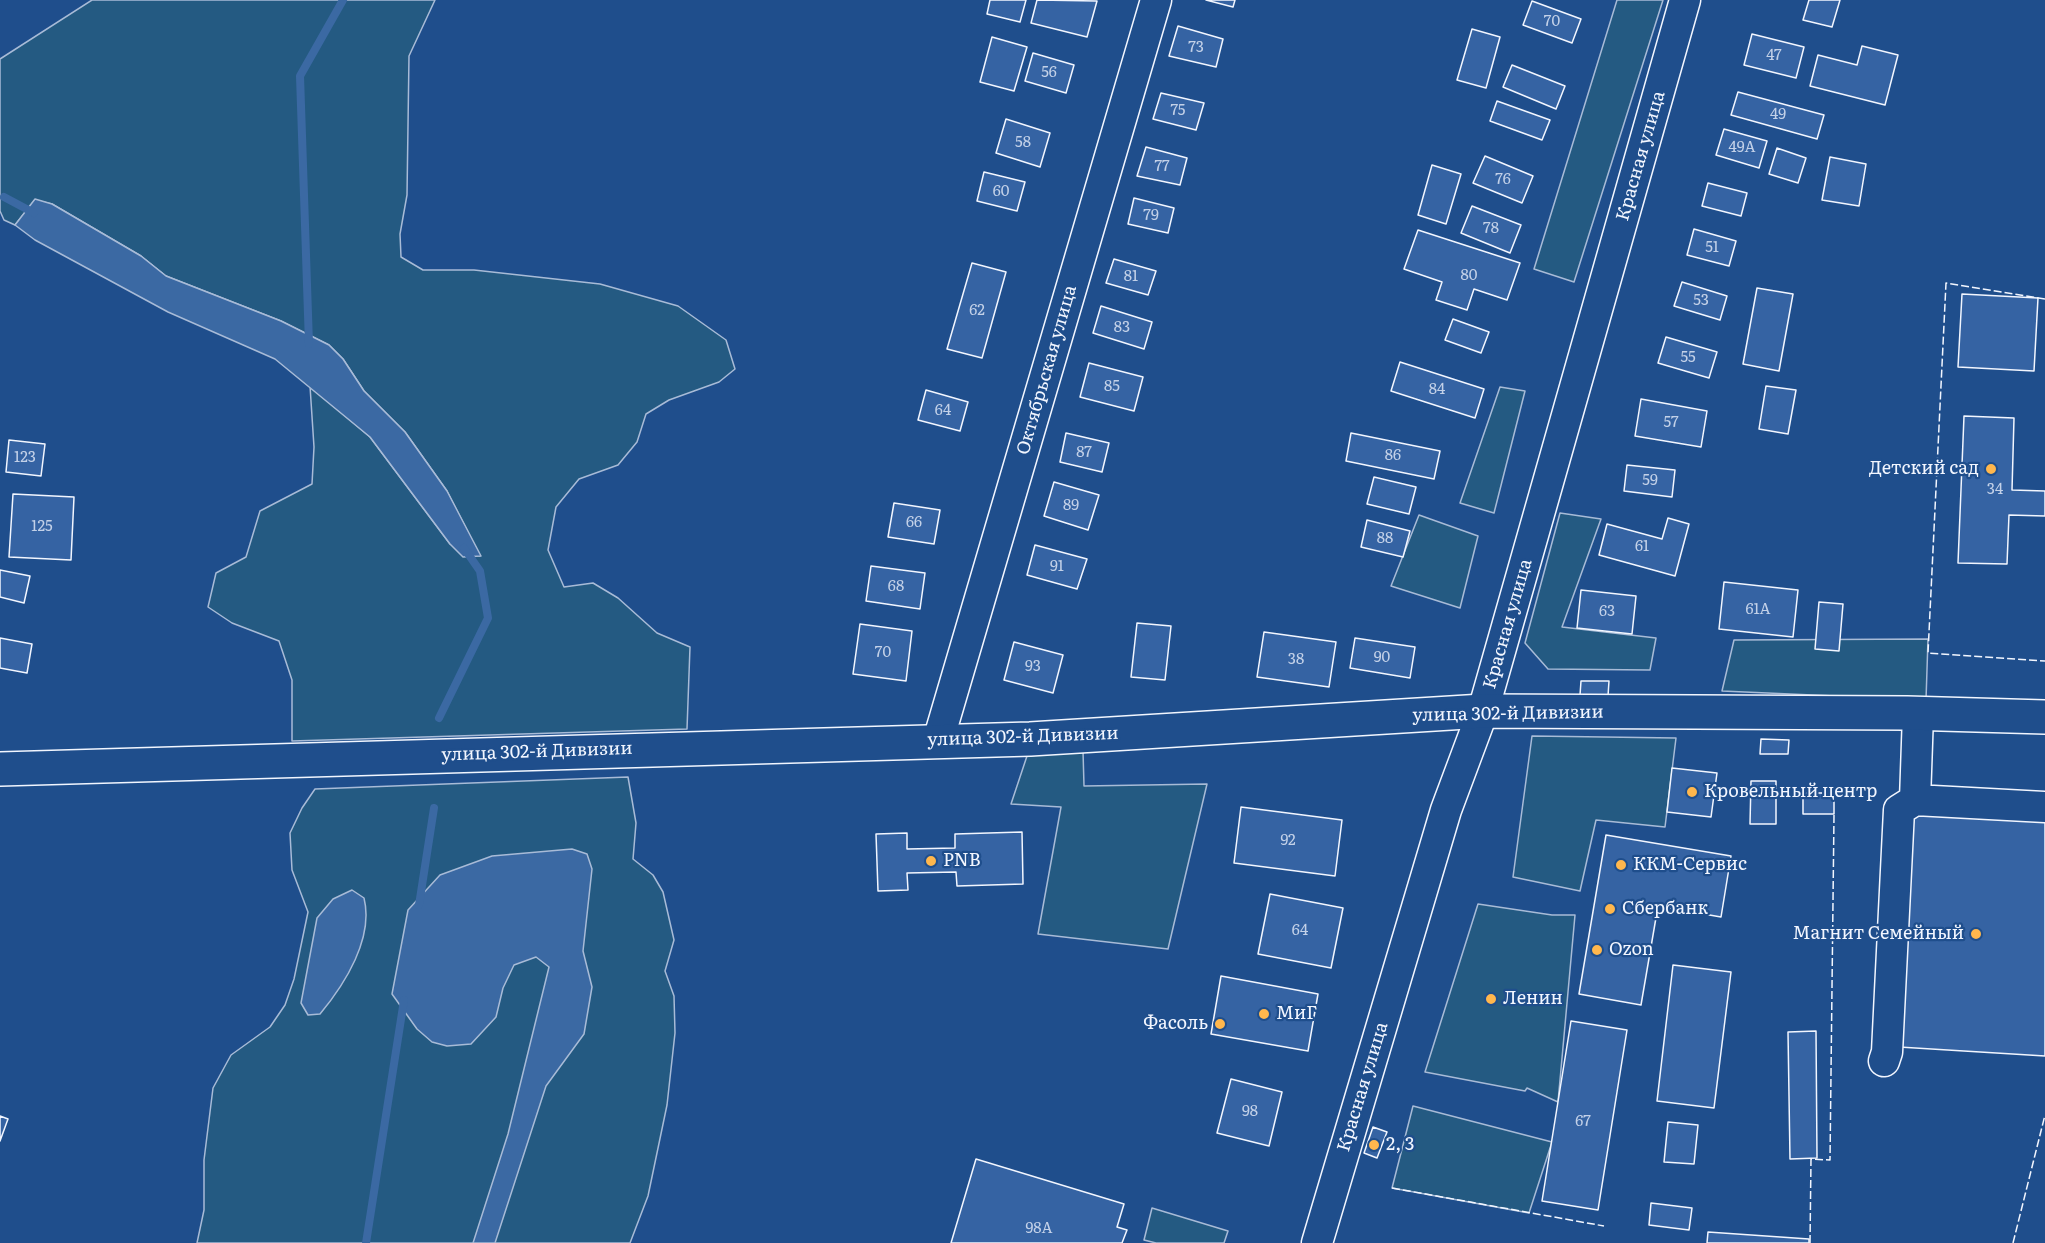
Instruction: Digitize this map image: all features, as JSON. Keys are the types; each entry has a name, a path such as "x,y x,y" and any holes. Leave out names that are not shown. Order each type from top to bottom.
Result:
{"main road":[{"name":"улица 302-й Дивизии","path":"0,769 1030,739 1483,711 2045,717"}],"street":[{"name":"Октябрьская улица","path":"938,741 1156,0"},
{"name":"Красная улица","path":"1317,1243 1446,810 1483,711 1685,0"},
{"path":"1915,800 1918,714"},
{"path":"1884,1061 1887,1052 1899,810 1915,800 2045,807"}],"shaded area":[{"path":"92,0 435,0 409,56 407,195 400,234 401,257 423,270 474,270 600,284 678,306 726,340 735,369 719,382 669,400 646,414 637,442 618,465 579,479 556,507 548,550 564,587 593,583 618,598 657,633 690,647 687,729 292,741 292,680 279,641 232,623 208,607 216,573 246,557 260,511 312,484 314,447 310,386 370,437 450,544 480,556 447,491 405,432 364,391 343,359 329,345 281,321 166,276 141,256 52,204 35,200 15,225 4,220 0,211 0,59"},
{"path":"1617,0 1663,0 1574,282 1534,269"},
{"path":"35,199 52,204 141,256 166,276 281,321 329,345 343,359 364,391 405,432 447,491 481,556 463,557 450,544 370,437 275,359 168,312 35,240 15,225"},
{"path":"1500,387 1525,391 1494,513 1460,503"},
{"path":"1560,513 1601,519 1562,627 1656,638 1650,670 1548,669 1525,643"},
{"path":"1419,515 1478,536 1460,608 1391,586"},
{"path":"1928,639 1926,700 1722,691 1734,640"},
{"path":"1532,736 1676,738 1665,827 1596,820 1580,891 1513,877"},
{"path":"1083,751 1084,786 1207,784 1168,949 1038,934 1061,807 1011,804 1027,756"},
{"path":"628,777 636,823 633,859 653,875 663,892 674,940 665,971 674,996 675,1033 667,1105 648,1196 630,1243 197,1243 204,1210 204,1160 213,1088 231,1055 270,1027 285,1005 294,979 308,912 292,870 290,833 302,808 315,789"},
{"path":"572,849 587,854 592,869 583,951 592,987 584,1034 546,1086 495,1243 473,1243 508,1134 549,967 536,957 514,965 503,988 496,1017 471,1044 447,1046 432,1042 417,1029 392,994 408,910 440,875 492,856"},
{"path":"352,890 364,898 365,929 361,944 348,975 339,989 320,1014 308,1015 301,1003 317,918 333,899"},
{"path":"1478,904 1552,915 1575,915 1558,1102 1527,1088 1525,1091 1425,1072"},
{"path":"1413,1106 1552,1142 1529,1213 1392,1188"},
{"path":"1152,1208 1228,1231 1224,1243 1156,1243 1144,1240"}],"building":[{"path":"990,0 1026,0 1020,22 987,14"},
{"path":"1037,0 1097,1 1087,37 1031,23"},
{"path":"1206,0 1235,0 1233,7"},
{"path":"1809,0 1840,0 1832,27 1803,20"},
{"path":"1532,1 1581,19 1572,43 1523,25"},
{"path":"1178,26 1223,39 1216,67 1169,56"},
{"path":"1472,29 1500,37 1486,88 1457,80"},
{"path":"1752,34 1804,47 1796,78 1744,65"},
{"path":"992,37 1027,47 1014,91 980,82"},
{"path":"1862,46 1898,55 1885,105 1810,86 1818,55 1857,65"},
{"path":"1033,53 1074,65 1066,93 1025,81"},
{"path":"1512,65 1565,86 1556,109 1503,87"},
{"path":"1738,92 1824,115 1817,139 1731,115"},
{"path":"1161,93 1204,103 1196,130 1153,119"},
{"path":"1497,101 1550,120 1542,140 1490,121"},
{"path":"1006,119 1050,133 1040,167 996,153"},
{"path":"1724,129 1767,141 1759,168 1716,155"},
{"path":"1146,147 1187,158 1180,185 1137,176"},
{"path":"1777,148 1806,158 1798,183 1769,174"},
{"path":"1485,156 1533,176 1522,203 1473,183"},
{"path":"1830,157 1866,164 1859,206 1822,200"},
{"path":"1432,165 1461,174 1446,224 1418,215"},
{"path":"984,172 1025,182 1017,211 977,201"},
{"path":"1708,183 1747,193 1741,216 1702,206"},
{"path":"1134,198 1174,208 1168,233 1128,224"},
{"path":"1472,206 1521,225 1510,253 1461,233"},
{"path":"1694,229 1736,241 1729,266 1687,255"},
{"path":"1418,230 1520,263 1507,300 1474,289 1467,310 1436,300 1442,282 1404,269"},
{"path":"1114,259 1156,271 1148,295 1106,283"},
{"path":"972,263 1006,272 982,358 947,349"},
{"path":"1682,282 1727,296 1720,320 1674,306"},
{"path":"1757,288 1793,294 1779,371 1743,364"},
{"path":"1962,294 2038,298 2034,371 1958,367"},
{"path":"1101,306 1152,322 1144,349 1093,333"},
{"path":"1453,319 1489,332 1481,353 1445,340"},
{"path":"1666,337 1717,352 1709,378 1658,363"},
{"path":"1400,362 1484,389 1475,418 1391,391"},
{"path":"1089,363 1143,377 1134,411 1080,397"},
{"path":"1766,386 1796,390 1788,434 1759,429"},
{"path":"926,390 968,402 960,431 918,420"},
{"path":"1641,399 1707,411 1701,447 1635,436"},
{"path":"1964,416 2014,418 2012,490 2045,491 2045,516 2009,515 2007,564 1958,563"},
{"path":"1066,433 1109,443 1102,472 1060,462"},
{"path":"1351,433 1440,451 1434,479 1346,461"},
{"path":"9,440 45,444 41,476 6,472"},
{"path":"1627,465 1675,470 1672,497 1624,491"},
{"path":"1374,477 1416,487 1409,514 1367,504"},
{"path":"1054,482 1099,495 1088,530 1044,516"},
{"path":"13,494 74,497 71,560 9,557"},
{"path":"894,503 940,510 934,544 888,537"},
{"path":"1668,518 1689,524 1675,576 1599,555 1607,524 1662,539"},
{"path":"1367,520 1410,531 1403,557 1361,547"},
{"path":"1035,545 1087,559 1077,589 1027,575"},
{"path":"871,566 925,573 920,609 866,601"},
{"path":"0,570 30,576 24,603 0,597"},
{"path":"1724,582 1798,590 1793,637 1719,629"},
{"path":"1581,590 1636,596 1632,634 1577,628"},
{"path":"1819,602 1843,604 1839,651 1815,649"},
{"path":"1137,623 1171,626 1165,680 1131,677"},
{"path":"860,624 912,631 906,681 853,674"},
{"path":"1264,632 1336,642 1329,687 1257,677"},
{"path":"0,638 32,644 27,673 0,668"},
{"path":"1355,638 1415,647 1410,678 1350,668"},
{"path":"1014,642 1063,655 1053,693 1004,680"},
{"path":"1581,681 1609,681 1608,696 1580,695"},
{"path":"1761,739 1789,740 1788,754 1760,754"},
{"name":"Кровельный центр","path":"1672,768 1717,773 1711,817 1667,812"},
{"path":"1751,781 1776,781 1776,824 1750,824"},
{"path":"1803,793 1834,793 1834,814 1803,814"},
{"path":"1241,807 1342,820 1335,876 1234,863"},
{"name":"Магнит Семейный","path":"1914,813 2045,821 2045,1056 1899,1047"},
{"path":"1022,832 1023,884 957,886 956,872 907,873 908,890 878,891 876,834 907,833 907,849 955,848 955,834"},
{"path":"1606,835 1731,856 1721,917 1658,906 1641,1005 1579,994"},
{"path":"1270,894 1343,908 1331,968 1258,954"},
{"path":"1673,965 1731,972 1714,1108 1657,1101"},
{"name":"МиГ","path":"1221,976 1318,994 1308,1051 1211,1034"},
{"path":"1571,1021 1627,1030 1598,1210 1542,1201"},
{"path":"1816,1031 1817,1158 1790,1159 1788,1032"},
{"path":"1231,1079 1282,1092 1269,1146 1217,1133"},
{"path":"0,1116 8,1119 0,1141"},
{"path":"1668,1122 1698,1125 1694,1164 1664,1162"},
{"path":"1373,1127 1387,1132 1377,1158 1364,1153"},
{"path":"976,1159 1124,1204 1117,1227 1127,1230 1122,1243 951,1243"},
{"path":"1651,1203 1692,1208 1689,1230 1649,1225"},
{"path":"1708,1232 1809,1239 1809,1243 1707,1243"}],"waterway":[{"path":"309,344 300,76 343,0"},
{"path":"4,197 34,213"},
{"path":"439,718 488,618 480,571 464,548"},
{"path":"419,905 434,808"},
{"path":"366,1243 404,1000"}],"fence":[{"path":"2045,299 1946,283 1928,653 2045,661"},
{"path":"1810,1243 1811,1159 1830,1160 1834,815"},
{"path":"2013,1243 2045,1115"},
{"path":"1392,1188 1604,1226"}],"place":[{"name":"Детский сад","path":"1991,469"},
{"name":"Кровельный центр","path":"1692,792"},
{"name":"PNB","path":"931,861"},
{"name":"ККМ-Сервис","path":"1621,865"},
{"name":"Сбербанк","path":"1610,909"},
{"name":"Магнит Семейный","path":"1976,934"},
{"name":"Ozon","path":"1597,950"},
{"name":"Ленин","path":"1491,999"},
{"name":"МиГ","path":"1264,1014"},
{"name":"Фасоль","path":"1220,1024"},
{"name":"2, 3","path":"1374,1145"}]}
